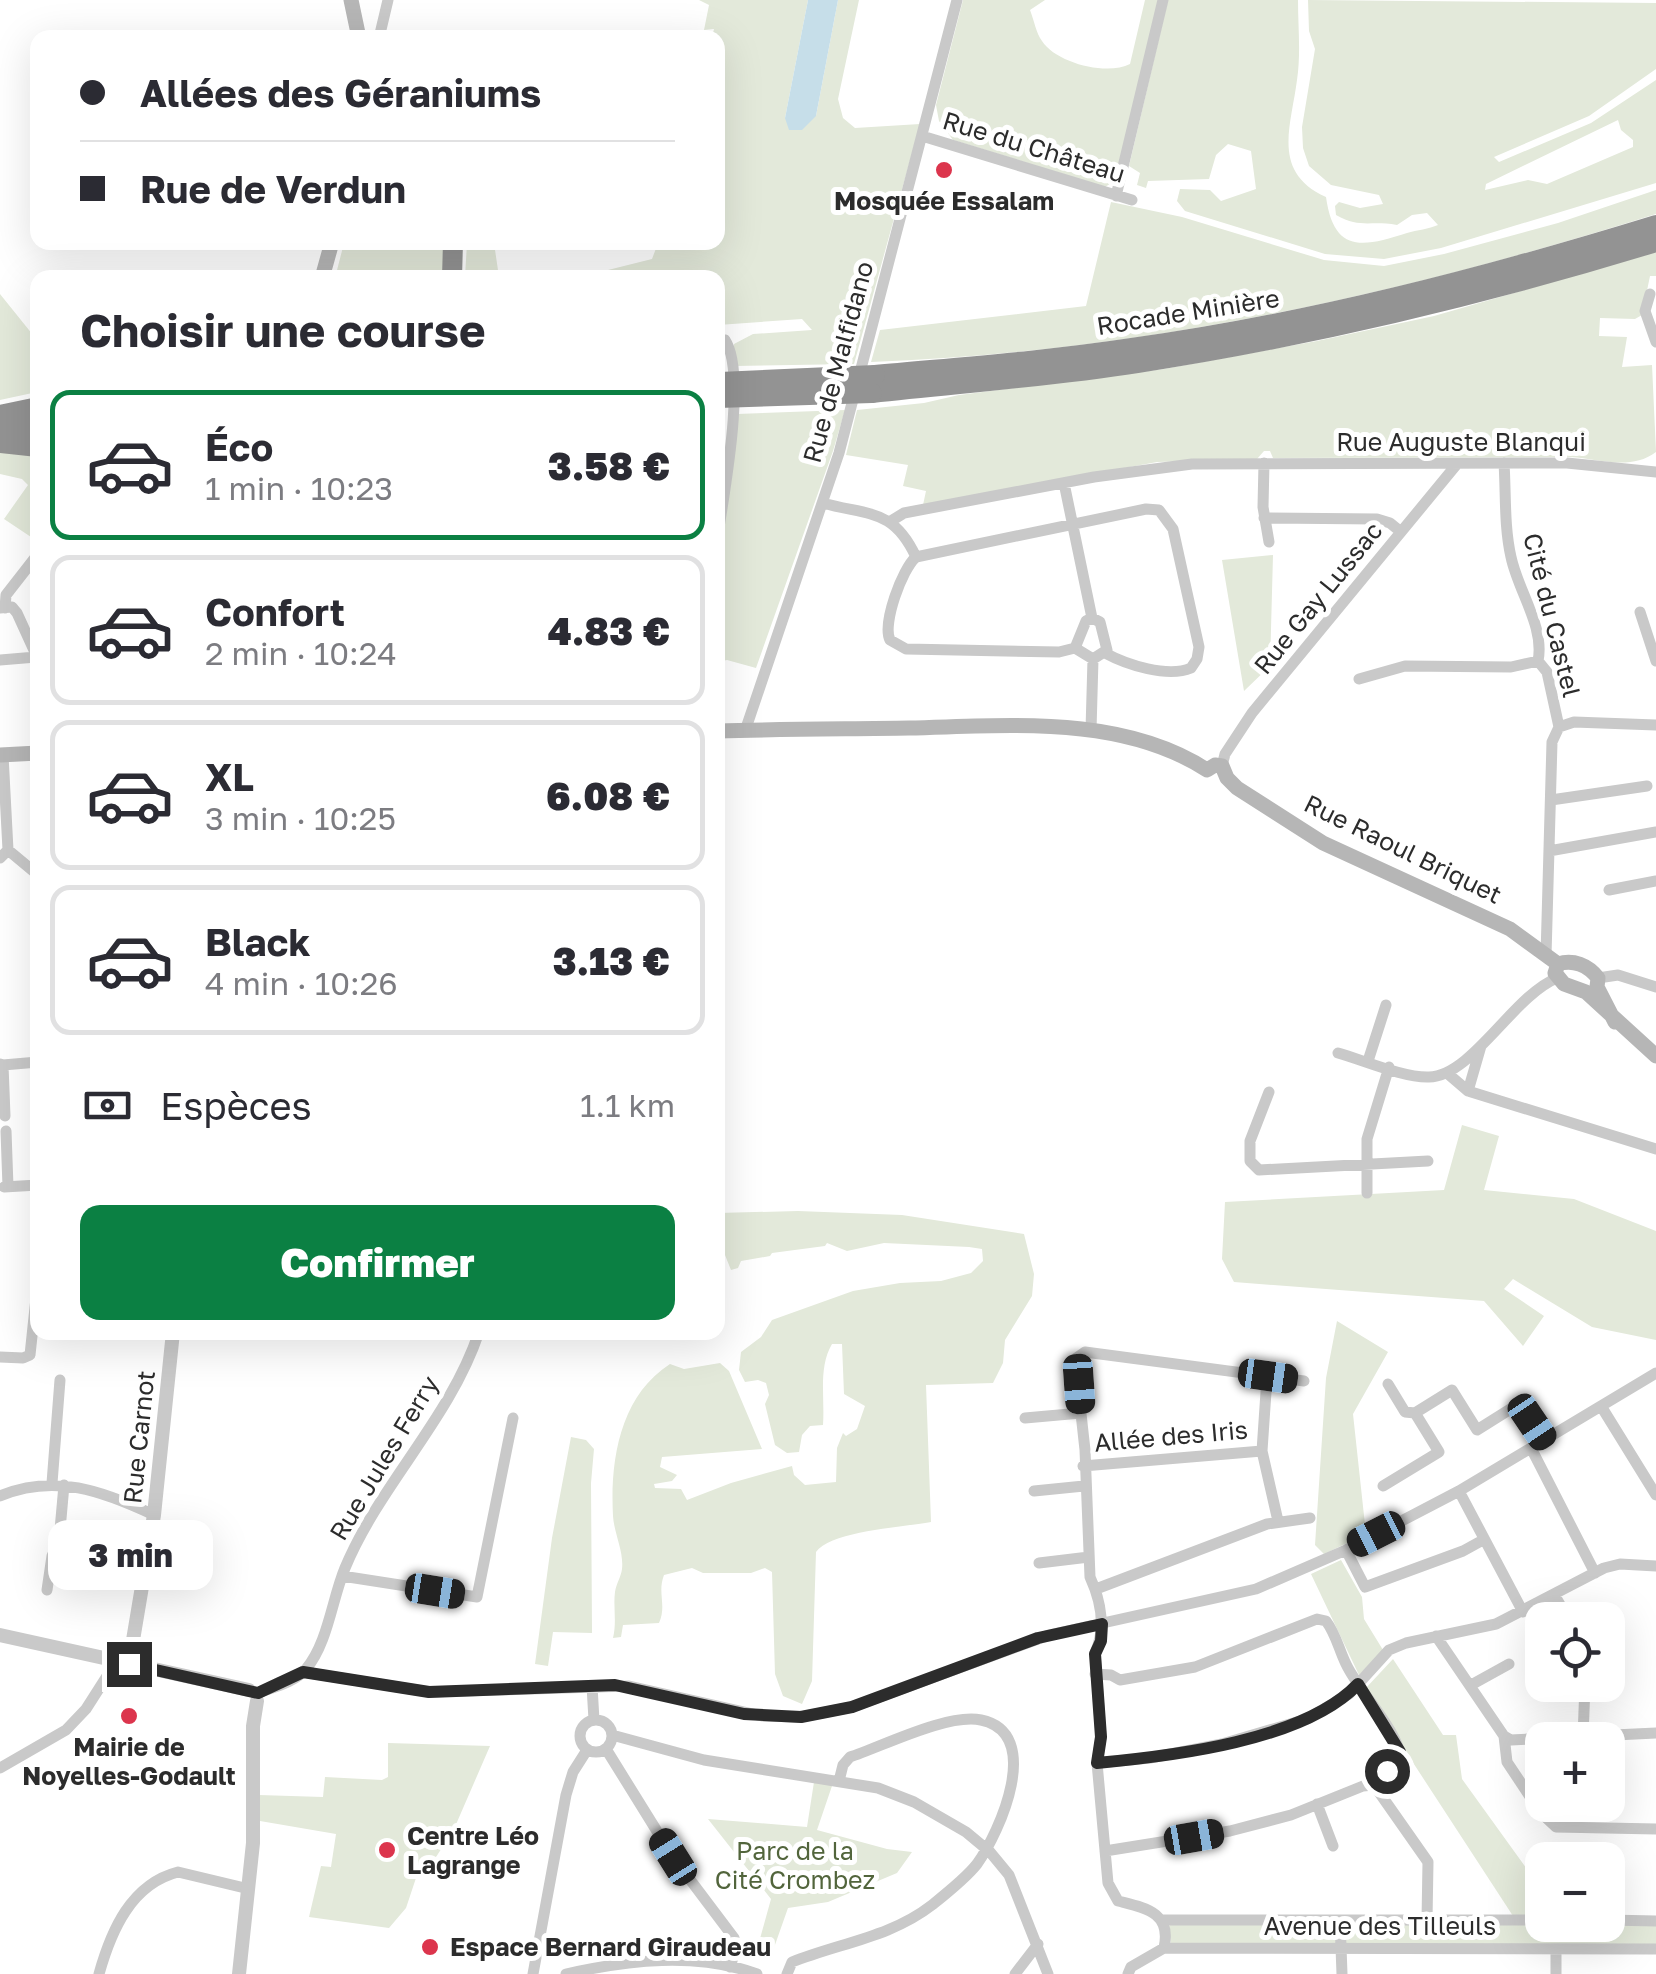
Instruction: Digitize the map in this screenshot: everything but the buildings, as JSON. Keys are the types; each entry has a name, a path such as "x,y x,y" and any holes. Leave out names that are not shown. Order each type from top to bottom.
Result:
{"highway":[{"name":"Rocade Minière","path":"874,384 1113,351 1282,322 1428,290 1656,224"},
{"name":"Rocade Minière","path":"725,387 874,384 1133,364 1296,336 1434,305 1656,242"},
{"path":"0,416 30,409"},
{"path":"0,433 30,427"},
{"path":"0,443 30,445"}],"main road":[{"path":"343,0 349,30"},
{"path":"351,0 358,30"},
{"name":"Rue Raoul Briquet","path":"725,732 1091,730 1165,748 1219,772 1299,830 1510,929 1554,966 1568,987 1594,986 1584,965 1567,962 1554,966"},
{"path":"1,755 30,753"},
{"path":"1594,986 1615,1022 1656,1056"}],"street":[{"path":"381,30 388,0"},
{"name":"Rue de Malfidano","path":"745,731 824,502 957,0"},
{"path":"1116,196 1162,0"},
{"name":"Rue du Château","path":"922,136 1132,200"},
{"path":"1650,294 1645,311 1656,344"},
{"path":"725,340 732,352 733,414 725,478"},
{"path":"1264,463 1268,542"},
{"name":"Cité du Castel","path":"1504,463 1510,551 1519,588 1540,640 1538,662 1547,672 1559,726 1552,742 1549,852 1554,966"},
{"name":"Rue Auguste Blanqui","path":"891,521 904,513 1164,466 1568,463 1656,472"},
{"name":"Rue Gay Lussac","path":"1219,772 1225,754 1252,713 1457,464"},
{"path":"1064,483 1092,618"},
{"path":"824,502 891,521 902,530 916,556"},
{"path":"1146,509 1159,510 1173,529 1198,647 1197,659 1191,668 1169,672 1075,648 1059,652 898,647 886,632 886,625 907,566 916,556 1146,509"},
{"path":"1264,518 1376,519 1401,532"},
{"path":"30,564 6,595 2,608 12,608 17,613 30,642"},
{"path":"1640,612 1656,662"},
{"path":"1075,648 1086,621 1092,618"},
{"path":"1091,730 1099,656 1107,650 1100,622 1092,618"},
{"path":"0,660 30,658"},
{"path":"1359,679 1405,666 1511,667 1538,662"},
{"path":"1559,726 1574,722 1656,725"},
{"path":"1,755 4,854 30,869"},
{"path":"1551,800 1647,786"},
{"path":"1549,852 1656,832"},
{"path":"1609,890 1656,881"},
{"path":"1338,1053 1421,1077 1446,1073 1480,1046 1554,966"},
{"path":"1594,986 1618,975 1656,987"},
{"path":"1368,1061 1386,1005"},
{"path":"1468,1091 1480,1046"},
{"path":"5,1116 1,1065 30,1063"},
{"path":"1368,1193 1366,1138 1389,1067"},
{"path":"1446,1073 1468,1091 1656,1149"},
{"path":"1269,1092 1250,1141 1250,1161 1255,1167 1265,1171 1428,1161"},
{"path":"6,1130 4,1187 30,1185"},
{"path":"0,1356 30,1355 32,1340"},
{"name":"Rue Carnot","path":"123,1663 154,1515 172,1340"},
{"name":"Rue Jules Ferry","path":"303,1672 315,1654 361,1534 450,1396 475,1340"},
{"path":"1128,1974 1131,1966 1164,1948 1166,1940 1162,1920 1146,1906 1118,1901 1108,1883 1097,1763 1101,1737 1095,1674 1102,1624 1090,1577 1075,1360 1085,1352 1304,1382"},
{"path":"0,1636 231,1687 251,1696 303,1672 429,1692 629,1686 744,1714 801,1717 852,1707 1038,1638 1256,1589 1346,1550 1459,1491 1656,1373"},
{"path":"1268,1376 1262,1451 1278,1522"},
{"path":"46,1590 59,1541 60,1380"},
{"path":"1388,1384 1405,1412 1415,1412 1452,1390 1478,1430 1520,1404 1544,1440"},
{"path":"1601,1406 1656,1495"},
{"path":"1383,1486 1439,1452 1415,1412"},
{"path":"1025,1418 1081,1413"},
{"path":"475,1612 513,1418"},
{"path":"1531,1448 1595,1573"},
{"name":"Allée des Iris","path":"1083,1466 1262,1451"},
{"path":"0,1496 58,1484 154,1515"},
{"path":"1034,1492 1084,1486"},
{"path":"1459,1491 1523,1612"},
{"path":"1096,1589 1278,1522 1310,1518"},
{"path":"1346,1550 1365,1587 1463,1552 1483,1540"},
{"path":"1039,1564 1089,1557"},
{"path":"1097,1763 1150,1758 1246,1738 1307,1719 1349,1694 1389,1650 1496,1624 1620,1564 1656,1566"},
{"path":"342,1576 477,1598"},
{"path":"1554,1596 1558,1602"},
{"path":"1095,1674 1120,1680 1195,1667 1317,1619 1326,1621 1358,1684 1400,1752 1401,1760 1374,1785"},
{"path":"1436,1636 1504,1736 1525,1739"},
{"path":"0,1768 66,1730 123,1663"},
{"path":"1471,1685 1510,1664"},
{"path":"592,1686 594,1720"},
{"path":"239,1974 253,1843 251,1696"},
{"path":"787,1974 792,1962 906,1922 976,1866 1006,1808 1014,1761 1011,1743 999,1728 983,1720 962,1719 850,1757 843,1765 839,1781"},
{"path":"594,1720 608,1725 612,1735 606,1749 597,1752 588,1750 580,1733 585,1724 594,1720"},
{"path":"1625,1734 1656,1733"},
{"path":"612,1735 690,1757 878,1788 914,1802 966,1832 1009,1875 1048,1974"},
{"path":"1504,1736 1507,1762 1541,1814 1556,1827 1656,1830"},
{"path":"606,1749 673,1857 734,1938 736,1948 730,1967"},
{"path":"533,1974 566,1795 573,1772 588,1750"},
{"path":"1105,1851 1230,1831 1374,1785"},
{"path":"1374,1785 1428,1862 1427,1920"},
{"path":"1318,1804 1334,1846"},
{"path":"99,1974 113,1931 124,1913 166,1875 178,1872 249,1889"},
{"path":"1162,1920 1525,1920"},
{"path":"1340,1920 1342,1974"},
{"path":"1625,1920 1656,1921"},
{"path":"1015,1974 1038,1944"},
{"name":"Avenue des Tilleuls","path":"1164,1948 1656,1949"},
{"path":"1556,1950 1556,1974"},
{"path":"566,1974 607,1965 663,1960 757,1974"}],"green space":[{"path":"699,0 808,0 785,118 816,116 838,0 859,0 838,99 843,118 855,128 920,124 854,364 734,366 734,344 753,334 812,330 802,319 725,324 725,270 608,270 652,259 655,250 725,250 725,30 704,30 709,5"},
{"path":"963,0 1045,0 1030,10 1038,34 1049,49 1070,61 1109,69 1130,64 1145,0 1159,0 1116,180 1105,187 953,140 939,121 936,105"},
{"path":"1168,0 1298,0 1299,60 1289,131 1291,161 1297,175 1326,197 1336,229 1353,242 1377,241 1438,225 1427,213 1412,215 1397,225 1359,223 1336,215 1339,202 1360,208 1383,204 1379,195 1331,185 1309,166 1302,127 1315,49 1309,31 1308,0 1656,3 1656,69 1589,116 1494,157 1499,162 1591,123 1656,80 1656,183 1441,248 1384,259 1325,254 1185,211 1177,201 1180,189 1210,190 1221,201 1256,189 1251,151 1228,144 1216,155 1209,179 1148,181 1146,188 1137,185 1140,173 1129,166","holes":["1618,120 1621,130 1633,140 1633,147 1547,184 1528,180 1485,190 1486,184"]},
{"path":"1656,190 1656,214 1366,294 1268,315 1071,346 871,362 880,330 1086,306 1111,202 1182,217 1324,260 1384,266 1558,223"},
{"path":"342,250 446,250 445,270 337,270"},
{"path":"467,250 495,250 498,270 465,270"},
{"path":"1656,252 1656,276 1650,276 1642,315 1635,319 1600,318 1599,336 1627,337 1622,367 1652,365 1656,452 1636,461 1571,457 1273,458 1270,451 1264,451 1257,459 1157,462 923,505 926,491 903,486 908,465 846,455 857,410 1164,369 1317,341 1434,316"},
{"path":"0,294 30,331 30,394 0,400"},
{"path":"845,410 756,668 725,660 725,506 737,414"},
{"path":"0,448 30,450 30,536 4,519 28,485 22,479 0,474"},
{"path":"1273,555 1270,666 1244,691 1222,560"},
{"path":"1462,1125 1499,1136 1484,1190 1574,1199 1656,1231 1656,1340 1592,1327 1513,1279 1504,1289 1544,1316 1523,1346 1484,1301 1234,1282 1222,1259 1225,1202 1444,1190"},
{"path":"725,1213 902,1215 1024,1234 1034,1274 1032,1296 1005,1340 1003,1363 993,1383 926,1385 931,1522 836,1539 816,1552 812,1681 802,1704 783,1696 775,1674 772,1572 765,1568 751,1573 703,1573 692,1568 664,1575 659,1623 623,1625 621,1637 613,1638 615,1592 622,1563 613,1516 614,1473 629,1411 653,1377 670,1364 684,1369 720,1363 729,1371 762,1449 662,1457 660,1467 677,1475 672,1481 654,1484 655,1488 681,1489 687,1500 792,1466 794,1475 805,1485 836,1482 837,1448 843,1433 846,1436 857,1429 865,1406 844,1394 842,1344 832,1344 825,1363 823,1425 810,1426 802,1435 799,1452 787,1453 775,1445 765,1404 769,1395 766,1383 745,1382 739,1370 741,1352 761,1337 772,1320 853,1291 941,1281 971,1273 983,1261 982,1249 884,1243 847,1251 827,1243 741,1261 738,1268 731,1270 725,1255"},
{"path":"1337,1321 1388,1352 1353,1414 1366,1534 1324,1554 1315,1545 1326,1378"},
{"path":"571,1437 586,1440 594,1449 592,1633 553,1632 548,1666 535,1664"},
{"path":"1341,1560 1362,1597 1364,1619 1383,1650 1359,1675 1311,1574"},
{"path":"1393,1659 1443,1735 1456,1735 1462,1779 1525,1866 1525,1916 1513,1916 1365,1689"},
{"name":"Centre Léo Lagrange","path":"388,1743 490,1746 454,1829 429,1868 418,1872 406,1908 389,1928 309,1917 321,1866 331,1867 336,1834 260,1821 259,1795 323,1797 325,1777 382,1780 388,1777"},
{"name":"Parc de la Cité Crombez","path":"814,1782 833,1783 817,1830 912,1852 897,1873 828,1902 788,1908 770,1959 756,1953 771,1899 708,1819 807,1827"},
{"path":"1350,1922 1525,1923 1525,1942 1625,1942 1625,1923 1656,1923 1656,1947 1349,1946 1345,1943 1345,1926"},
{"path":"1334,1923 1338,1941 1334,1946 1171,1945 1169,1926"}],"water":[{"path":"808,0 838,0 816,116 802,130 789,130 785,118"}],"place":[{"name":"Mosquée Essalam","path":"944,170"},
{"name":"Mairie de Noyelles-Godault","path":"129,1716"},
{"name":"Centre Léo Lagrange","path":"387,1850"},
{"name":"Espace Bernard Giraudeau","path":"430,1947"}],"route":[{"path":"129,1664 254,1689 258,1693 303,1672 429,1692 615,1685 744,1714 801,1717 852,1707 1038,1638 1102,1624 1095,1654 1101,1737 1097,1763 1150,1758 1246,1738 1307,1719 1349,1694 1358,1684 1400,1752 1401,1760 1387,1771"}]}
